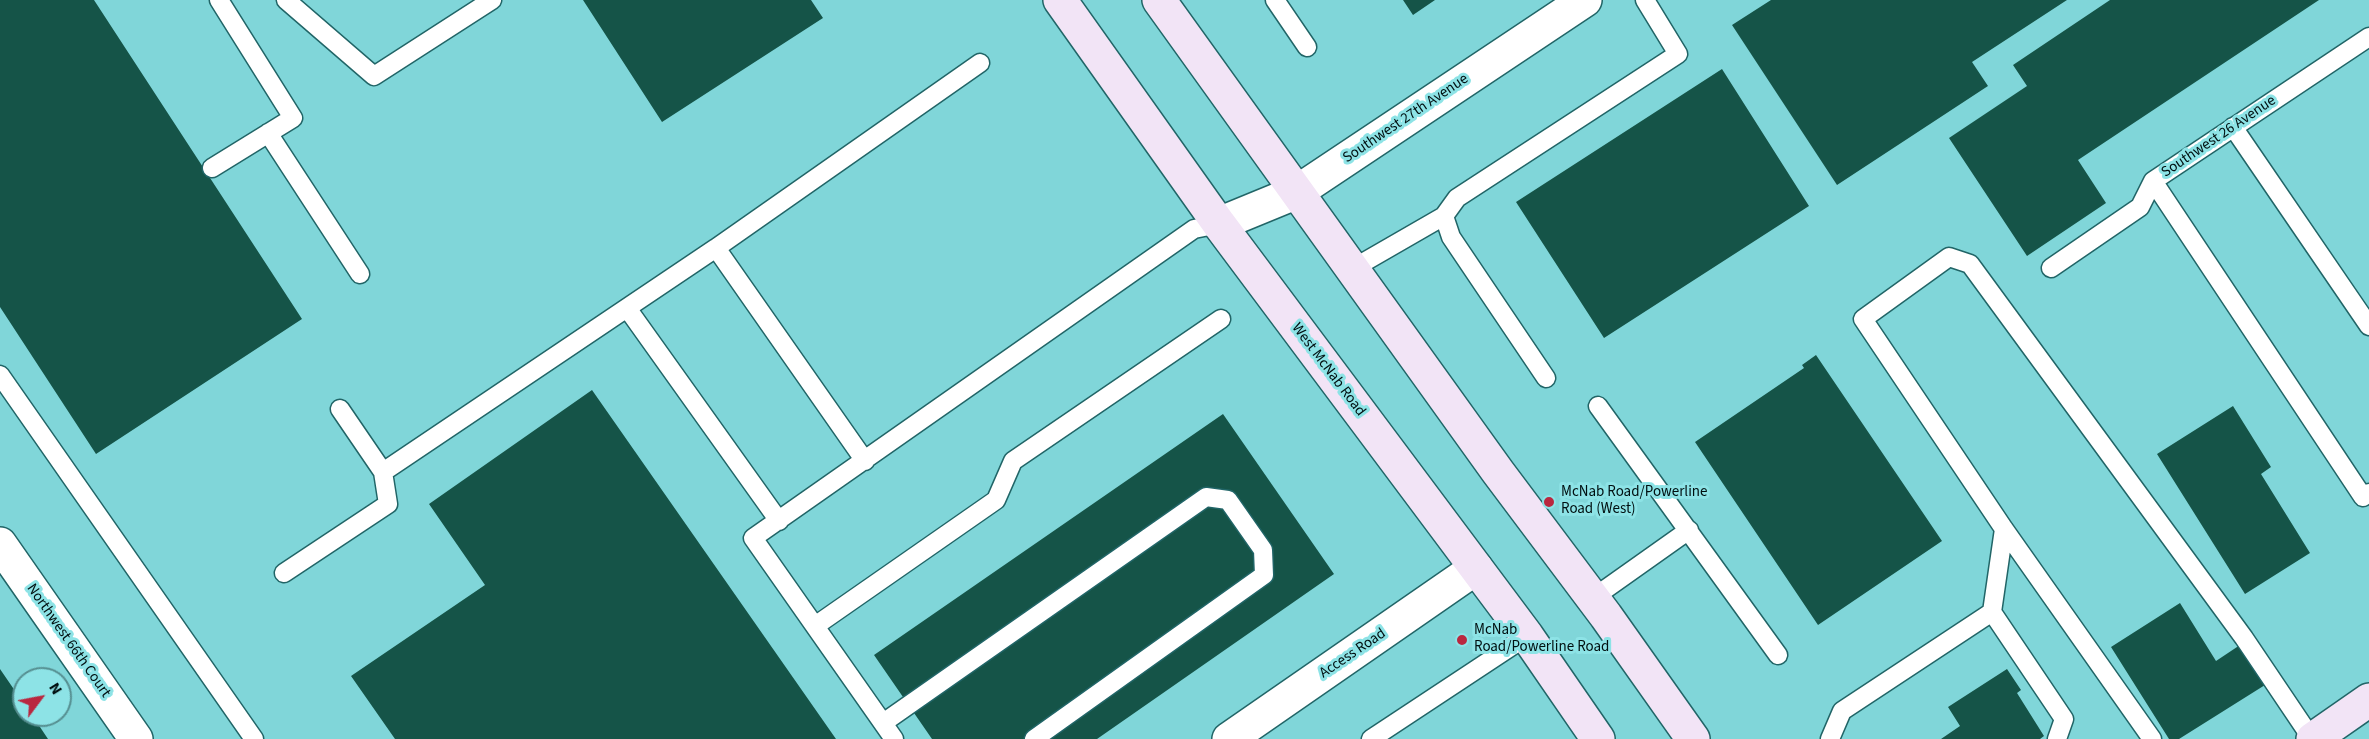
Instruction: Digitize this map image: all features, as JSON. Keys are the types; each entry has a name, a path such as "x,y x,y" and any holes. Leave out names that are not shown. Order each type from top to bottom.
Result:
{"main road":[{"name":"West McNab Road","path":"1060,0 1219,224 1527,636 1598,739"},
{"path":"1159,0 1693,739"},
{"path":"2312,739 2369,700"}],"street":[{"name":"Southwest 27th Avenue","path":"1219,224 1297,192 1585,0"},
{"name":"Northwest 66th Court","path":"0,544 136,739"},
{"name":"Access Road","path":"1229,739 1476,568"}],"lane":[{"path":"212,168 293,118 219,0"},
{"path":"286,0 374,76 492,0"},
{"path":"1275,0 1306,47"},
{"path":"1352,269 1444,216 1457,198 1678,54 1645,0"},
{"name":"Southwest 26 Avenue","path":"2051,268 2140,207 2153,181 2369,37"},
{"path":"383,472 716,248 980,63"},
{"path":"2233,127 2369,326"},
{"path":"268,134 360,274"},
{"path":"2153,181 2363,497 2369,493"},
{"path":"1444,216 1451,237 1546,378"},
{"path":"894,739 753,538 1194,229 1219,224"},
{"path":"716,248 865,460"},
{"path":"2152,739 2004,529 1863,319 1949,257 1970,264 2244,638 2312,739"},
{"path":"627,308 779,521"},
{"path":"815,626 996,500 1013,461 1221,319"},
{"path":"0,375 254,739"},
{"path":"1598,406 1778,655"},
{"path":"284,573 388,504 383,472 340,409"},
{"path":"884,723 1206,497 1228,500 1263,550 1264,575 1034,739"},
{"path":"2004,529 1992,612 2064,719 2057,739"},
{"path":"1593,598 1689,530"},
{"path":"1830,739 1842,711 1992,612"},
{"path":"1371,739 1527,636"}],"building":[{"path":"0,0 94,0 302,319 96,454 0,307"},
{"path":"583,0 811,0 823,18 662,122"},
{"path":"1403,0 1435,0 1413,15"},
{"path":"1771,0 2067,0 1972,62 1988,86 1837,185 1732,25"},
{"path":"2110,0 2319,0 2078,160 2106,203 2027,256 1949,138 2027,86 2013,65"},
{"path":"1722,69 1809,206 1604,338 1516,202"},
{"path":"1816,355 1942,541 1818,625 1695,442 1804,368 1802,365"},
{"path":"592,390 836,739 395,739 351,676 485,585 429,504"},
{"path":"2233,406 2271,467 2261,474 2310,553 2245,594 2157,454"},
{"path":"1223,414 1334,574 1097,739 932,739 874,655"},
{"path":"2180,603 2216,661 2240,645 2265,685 2179,739 2169,739 2111,647"},
{"path":"0,669 12,686 12,727 40,727 48,739 0,739"},
{"path":"2007,669 2021,690 2017,693 2044,736 2040,739 1941,739 1960,726 1948,707"}],"place":[{"name":"McNab Road/Powerline Road (West)","path":"1549,502"},
{"name":"McNab Road/Powerline Road","path":"1462,640"}]}
